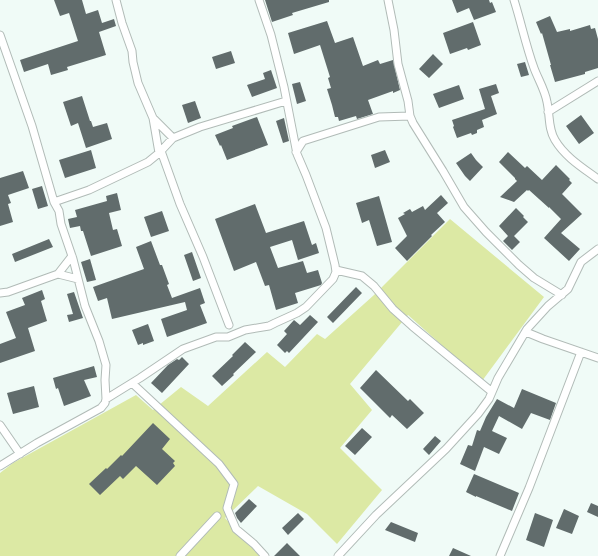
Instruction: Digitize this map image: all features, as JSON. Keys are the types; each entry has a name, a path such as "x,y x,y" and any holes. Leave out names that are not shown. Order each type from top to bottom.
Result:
{"street":[{"path":"116,0 132,51 138,83 153,118 160,152 180,204 203,256 229,325"},
{"path":"105,402 172,355 183,349 216,337 228,337 245,330 269,326 297,313 306,307 333,278 336,272 326,228 306,174 296,152 271,35 259,0"},
{"path":"388,0 394,30 398,64 413,123 464,207 486,232 519,265 534,278 562,294"},
{"path":"514,0 534,67 543,87 547,102 550,128 554,140 576,163 598,179"},
{"path":"0,35 32,126 54,202 59,211 61,224 72,256 85,306 99,341 106,366 105,413 95,412 37,443 0,466"},
{"path":"548,112 598,82"},
{"path":"54,202 89,190 148,162 173,138 200,127 286,101"},
{"path":"296,152 303,141 379,117 410,116"},
{"path":"153,118 173,138"},
{"path":"293,134 303,141"},
{"path":"338,556 376,515 446,449 478,414 489,399 498,378 526,332 548,306 568,289 581,262 598,248"},
{"path":"0,293 14,290 58,274 72,256"},
{"path":"336,270 362,276 374,286 393,309 412,326 492,392"},
{"path":"58,274 78,279"},
{"path":"229,325 245,330"},
{"path":"220,337 229,325"},
{"path":"526,332 598,358"},
{"path":"500,556 529,488 582,352"},
{"path":"132,383 219,464 234,484 227,508 236,529 254,544 265,556"},
{"path":"0,425 20,454"},
{"path":"180,556 217,516"},
{"path":"344,550 350,556"}],"green space":[{"path":"450,219 544,297 482,381 408,315 350,384 372,410 340,448 382,490 337,544 307,514 258,486 225,518 260,556 0,556 0,473 13,463 136,395 153,410 181,387 208,406 267,352 285,367 317,334 325,339 374,295"}],"building":[{"path":"54,0 82,0 86,14 98,10 102,23 114,19 116,26 99,32 106,55 67,67 68,70 51,75 48,64 24,72 20,60 78,41 69,13 60,16"},
{"path":"265,0 329,0 329,2 292,13 293,15 272,22"},
{"path":"452,0 489,0 490,3 492,2 496,12 474,20 469,8 457,13"},
{"path":"550,16 557,32 570,29 570,31 590,25 591,29 595,28 598,39 598,68 585,72 585,74 555,82 542,33 541,34 536,22"},
{"path":"327,21 335,43 353,37 363,66 378,60 380,64 393,60 400,90 368,100 373,114 357,119 356,116 339,121 338,117 335,117 327,89 331,88 328,78 330,77 320,45 294,54 288,33"},
{"path":"473,22 481,45 450,54 443,33"},
{"path":"231,51 235,63 216,69 212,57"},
{"path":"433,54 443,64 429,78 419,69"},
{"path":"525,62 529,75 521,77 517,64"},
{"path":"271,70 277,88 252,97 247,85 265,79 263,73"},
{"path":"300,82 306,101 297,104 292,84"},
{"path":"496,84 499,93 491,96 497,114 482,120 484,127 477,130 477,133 472,135 471,133 457,138 452,120 485,109 479,89"},
{"path":"459,85 464,99 439,108 433,94"},
{"path":"82,96 93,127 107,123 112,139 86,148 78,123 71,126 63,102"},
{"path":"195,101 201,118 188,123 182,105"},
{"path":"581,115 594,133 579,144 566,126"},
{"path":"257,117 268,145 227,160 215,135 233,128 232,126"},
{"path":"284,118 289,141 283,143 276,121"},
{"path":"91,150 96,168 65,178 59,160"},
{"path":"385,150 390,162 375,168 371,155"},
{"path":"508,152 525,168 527,166 542,180 556,165 570,179 569,180 572,183 562,194 582,214 561,233 580,249 569,261 544,238 561,219 549,207 529,190 527,190 514,202 500,197 517,181 499,162"},
{"path":"471,153 483,167 470,181 456,163"},
{"path":"23,171 29,188 8,195 11,203 8,204 13,222 0,226 0,178"},
{"path":"42,186 48,206 38,209 32,189"},
{"path":"117,193 121,210 109,213 113,230 117,229 122,246 91,256 80,226 70,228 68,219 77,217 75,210 107,201 106,196"},
{"path":"441,195 448,203 437,213 445,222 407,261 395,248 407,236 398,218 410,209 412,212 423,206 425,210"},
{"path":"379,196 392,242 377,246 369,220 362,223 356,203"},
{"path":"255,204 266,233 304,221 312,245 316,243 319,253 298,260 292,240 270,247 278,268 303,261 307,273 318,270 322,283 321,285 295,293 298,303 276,310 269,285 265,286 256,262 234,271 215,219"},
{"path":"516,208 528,222 514,236 520,242 512,250 503,241 508,236 499,226"},
{"path":"162,211 169,231 151,237 144,217"},
{"path":"49,239 53,247 15,262 12,254"},
{"path":"151,241 169,284 167,285 172,298 200,288 205,303 200,305 207,323 167,337 161,319 187,310 185,302 112,319 107,298 98,301 93,287 144,269 136,247"},
{"path":"192,252 201,278 193,281 184,255"},
{"path":"90,259 96,280 87,282 81,262"},
{"path":"356,287 362,293 333,323 327,317"},
{"path":"42,290 45,299 41,301 47,321 28,328 35,351 0,363 0,344 16,338 6,312 25,305 22,298"},
{"path":"74,292 83,318 69,322 67,315 73,314 67,294"},
{"path":"310,315 318,322 289,353 287,351 285,353 277,345 287,334 284,331 294,320 300,325"},
{"path":"148,324 154,341 143,345 143,343 138,345 132,330"},
{"path":"245,342 256,352 222,386 212,376"},
{"path":"182,357 189,364 162,393 151,383 168,365"},
{"path":"94,366 97,377 84,380 91,396 64,406 58,388 56,389 53,378"},
{"path":"376,370 408,401 410,399 424,413 407,429 392,415 390,418 360,388"},
{"path":"34,386 39,407 13,414 7,393"},
{"path":"522,389 556,403 550,420 531,413 522,429 499,416 492,431 507,438 499,454 484,447 475,471 460,464 468,445 472,446 477,430 480,431 486,417 497,399 514,408"},
{"path":"153,423 170,439 162,449 175,461 173,463 175,466 157,485 136,466 123,479 120,476 100,495 89,484 121,455 122,456"},
{"path":"362,428 372,437 355,455 345,446"},
{"path":"435,436 441,441 429,455 423,449"},
{"path":"474,474 519,493 512,511 466,492"},
{"path":"249,499 257,506 241,523 235,513"},
{"path":"591,503 598,506 598,517 587,512"},
{"path":"564,509 579,516 572,534 556,528"},
{"path":"298,513 304,519 288,535 282,528"},
{"path":"535,513 553,520 544,547 526,540"},
{"path":"391,522 418,533 415,542 385,530"},
{"path":"287,543 300,556 274,556"},
{"path":"453,548 471,556 449,556"}]}
